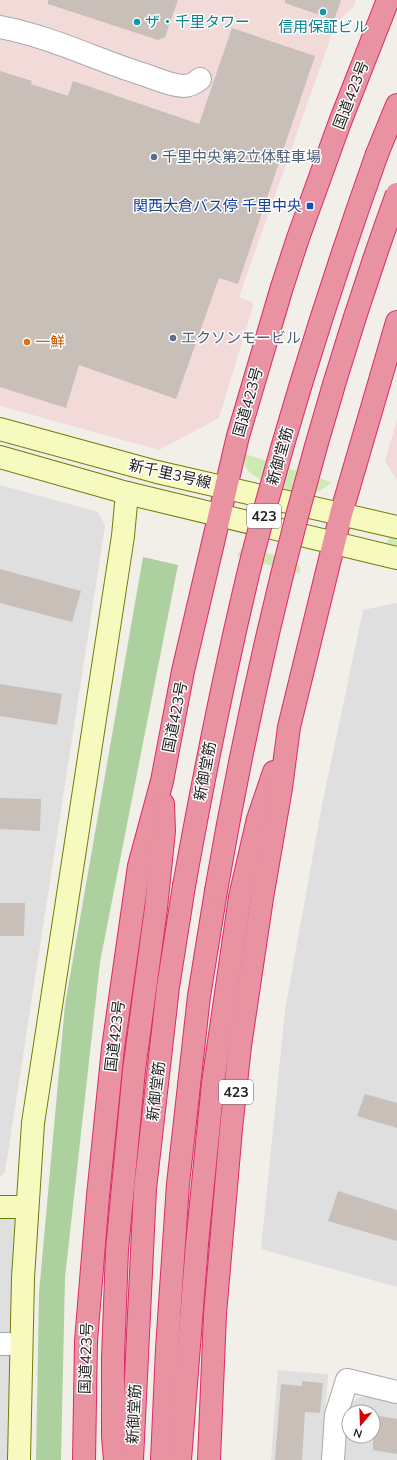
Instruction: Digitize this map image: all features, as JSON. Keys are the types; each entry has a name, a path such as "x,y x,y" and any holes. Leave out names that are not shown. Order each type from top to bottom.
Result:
{"highway":[{"name":"国道423号","path":"84,1460 86,1340 98,1196 113,1048 140,866 162,781 184,671 220,516 225,487 238,436 296,245 340,122 388,0"},
{"name":"新御堂筋","path":"132,1460 145,1189 168,987 184,886 218,706 257,540 278,460 308,359 342,253 397,106"},
{"name":"新御堂筋","path":"162,1460 167,1349 178,1184 199,996 216,891 249,715 284,566 310,468 338,372 397,194"},
{"name":"423","path":"209,1460 216,1314 231,1129 262,898 282,788 289,727 341,514 397,322"},
{"path":"180,1460 197,1244 212,1090 231,949 240,897 258,819 289,727"},
{"path":"115,1460 113,1437 113,1358 117,1250 134,1070 156,908 164,831 162,781"}],"street":[{"path":"0,27 20,31 174,85 184,86 194,84 200,79"},
{"name":"新千里3号線","path":"0,429 121,463 397,527"},
{"name":"新千里3号線","path":"0,457 127,493 397,558"},
{"path":"19,1460 10,1344 27,1207 33,1122 123,536 127,493"},
{"path":"0,1207 27,1207"},
{"path":"333,1460 336,1415 347,1380 397,1392"}],"shaded area":[{"path":"0,0 356,0 353,7 336,23 239,297 254,303 219,418 159,450 0,406"},
{"path":"397,419 397,480 385,461"},
{"path":"0,485 98,512 105,526 5,1172 0,1177"},
{"path":"397,603 397,1287 261,1249 285,1010 322,805 363,610"},
{"path":"0,1207 27,1207 19,1460 0,1460"},
{"path":"278,1370 328,1374 322,1460 271,1460"},
{"path":"365,1396 397,1403 397,1460 344,1460 345,1444 381,1444 381,1404 351,1404 352,1402"}],"green space":[{"path":"245,454 331,482 320,491 309,494 291,492 263,481 255,476 245,466"},
{"path":"390,536 397,538 397,546 387,544"},
{"path":"246,547 295,561 300,567 300,574 237,556 240,550"},
{"path":"143,557 178,565 100,962 65,1278 61,1460 36,1460 39,1293 65,1005"}],"building":[{"name":"ザ・千里タワー","path":"48,0 178,0 165,37 158,40 48,4"},
{"name":"信用保証ビル","path":"285,0 341,0 334,20 285,3"},
{"path":"232,28 315,56 238,284 219,278 176,399 79,365 66,408 0,387 0,71 32,81 31,84 68,96 73,81 199,124"},
{"path":"0,569 81,591 72,622 0,603"},
{"path":"0,684 62,694 57,725 0,716"},
{"path":"0,798 41,799 40,831 0,829"},
{"path":"0,903 25,903 24,936 0,936"},
{"path":"365,1094 397,1103 397,1128 357,1116"},
{"path":"338,1191 397,1210 397,1241 328,1221"},
{"path":"302,1381 323,1383 320,1413 305,1412 302,1460 275,1460 281,1384 302,1386"},
{"path":"381,1416 397,1419 397,1454 373,1450 373,1444 381,1444"}],"place":[{"name":"信用保証ビル","path":"323,12"},
{"name":"ザ・千里タワー","path":"137,22"},
{"name":"千里中央第2立体駐車場","path":"154,157"},
{"name":"関西大倉バス停 千里中央","path":"310,206"},
{"name":"エクソンモービル","path":"173,338"},
{"name":"一鮮","path":"27,342"}]}
